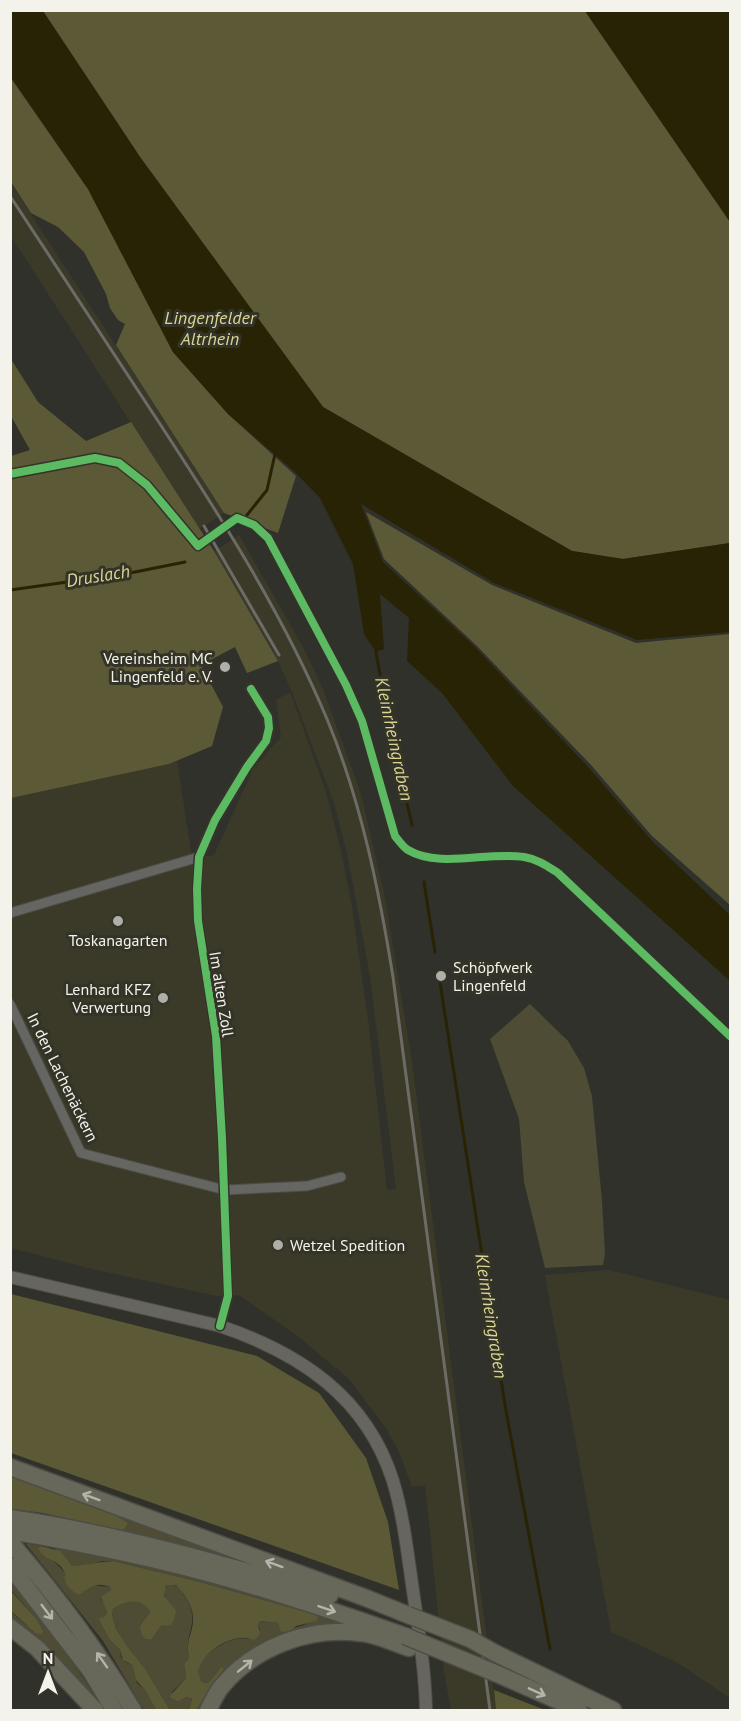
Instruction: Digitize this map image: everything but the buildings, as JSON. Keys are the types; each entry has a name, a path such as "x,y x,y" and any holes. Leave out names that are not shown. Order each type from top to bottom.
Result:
{"highway":[{"path":"10,1467 366,1598 407,1630 463,1659 579,1710"},
{"path":"17,1526 85,1545 224,1577 495,1653 613,1710"},
{"path":"10,1542 52,1591 106,1665 133,1710"},
{"path":"10,1566 90,1670 114,1710"},
{"path":"10,1627 37,1648 95,1710"},
{"path":"208,1710 221,1687 247,1663 285,1641 319,1632 362,1633 407,1630"}],"main road":[{"path":"10,1277 220,1326 279,1349 315,1372 355,1410 371,1435 392,1479 405,1533 425,1680 426,1710"}],"street":[{"name":"Im alten Zoll","path":"220,1326 228,1296 225,1190 216,1036 198,921 199,857 215,820 247,766 266,741 269,728 268,717 251,689"},
{"path":"10,914 199,857"},
{"name":"In den Lachenäckern","path":"10,1004 81,1153 225,1190 307,1186 341,1178"}],"shaded area":[{"path":"43,11 585,11 730,222 730,543 623,559 572,551 323,407 140,157"},
{"path":"10,77 88,189 173,352 228,414 296,476 278,533 224,513 116,345 125,324 118,320 110,308 106,294 84,252 58,227 31,213 11,182"},
{"path":"10,182 224,513 199,529 11,236"},
{"path":"11,359 38,402 86,441 131,422 214,551 278,661 247,673 235,647 201,665 223,707 212,746 169,764 11,798 11,456 30,450 11,416"},
{"path":"366,512 492,585 636,643 730,634 730,905 652,836 591,765 476,645 384,559"},
{"path":"239,535 304,649 323,689 361,794 385,898 412,1062 496,1710 451,1710 444,1671 425,1485 412,1487 399,1452 386,1428 349,1379 300,1338 239,1295 217,1296 92,1269 11,1248 11,798 177,761 192,858 214,855 253,769 281,737 276,700 290,692 327,795 341,851 352,907 369,1028 387,1190 396,1189 370,976 347,853 334,803 291,690 278,661 214,552"},
{"path":"530,1004 568,1041 584,1068 592,1096 602,1201 605,1254 603,1265 545,1268 524,1182 519,1119 490,1039"},
{"path":"609,1270 730,1300 730,1698 678,1663 611,1632 545,1275"},
{"path":"11,1294 257,1356 319,1393 366,1458 388,1522 399,1590 11,1453"},
{"path":"10,1476 108,1511 128,1523 123,1531 43,1513 11,1509"},
{"path":"11,1476 309,1580 26,1514 26,1511 123,1531 127,1523 108,1511"},
{"path":"25,1543 41,1546 38,1548 84,1592 92,1585 110,1587 111,1590 101,1599 107,1612 104,1617 98,1618 109,1639 120,1650 121,1657 132,1665 137,1683 145,1690 156,1710 144,1710 103,1641"},
{"path":"41,1546 60,1551 72,1566 117,1562 204,1583 317,1615 318,1618 316,1621 296,1626 291,1631 281,1632 278,1623 260,1621 258,1625 260,1634 255,1640 234,1639 221,1644 204,1659 198,1672 201,1681 205,1683 209,1682 222,1666 224,1669 196,1710 189,1710 192,1699 186,1697 178,1701 170,1696 186,1678 184,1664 189,1658 188,1646 193,1625 190,1606 182,1592 176,1585 166,1585 164,1596 176,1611 174,1620 171,1625 161,1626 152,1639 142,1636 140,1626 150,1612 146,1607 133,1602 113,1609 112,1615 116,1629 146,1670 170,1710 156,1710 145,1690 136,1680 132,1665 123,1660 120,1650 109,1639 98,1618 104,1617 107,1612 101,1597 111,1590 110,1587 96,1585 77,1594 66,1583 64,1577 66,1575 61,1567 40,1552 38,1548"},
{"path":"55,1546 192,1576 360,1627 272,1642 202,1710 196,1710 224,1669 222,1666 209,1682 201,1681 198,1673 200,1665 210,1652 226,1642 242,1638 248,1639 260,1630 258,1625 260,1621 278,1623 281,1628 291,1628 306,1624 317,1615 204,1583 117,1562 102,1561 89,1566 72,1566 54,1548"},
{"path":"11,1581 65,1650 104,1710 100,1710 11,1620 10,1611 35,1633 35,1617 11,1590"},
{"path":"172,1584 181,1591 192,1614 188,1641 189,1658 184,1664 186,1678 172,1692 175,1700 186,1697 192,1699 189,1710 170,1710 146,1670 116,1629 112,1615 113,1609 123,1604 138,1602 142,1604 150,1612 140,1626 152,1639 161,1626 165,1626 171,1605 164,1591 166,1585"},
{"path":"10,1590 35,1617 43,1631 42,1634 35,1633 11,1611"},
{"path":"494,1690 545,1710 496,1710"}],"water":[{"name":"Lingenfelder Altrhein","path":"10,11 43,11 140,157 323,407 572,551 623,559 730,543 730,632 637,640 494,583 361,504 383,562 473,645 588,767 654,843 730,915 730,981 513,786 442,693 407,661 409,618 380,594 384,649 376,652 364,634 353,564 320,498 294,471 228,414 173,352 88,189 11,77"},
{"path":"585,11 730,11 730,222"}],"waterway":[{"name":"Druslach","path":"247,515 267,490 275,454"},
{"name":"Druslach","path":"10,590 125,574 185,562"},
{"name":"Kleinrheingraben","path":"376,652 387,715 412,825"},
{"name":"Kleinrheingraben","path":"424,882 435,952"},
{"name":"Kleinrheingraben","path":"440,982 505,1405 550,1649"}],"railway":[{"path":"10,196 183,460 250,568 310,680 350,782 368,846 393,977 490,1710"},
{"path":"204,526 279,655"}],"cycle path":[{"path":"10,474 95,458 119,463 147,485 198,546 237,518 254,525 268,538 346,685 362,721 395,836 403,846 421,856 435,858 510,856 529,858 546,865 558,873 730,1036"},
{"path":"220,1326 228,1296 222,1138 216,1036 198,921 197,889 199,857 215,820 247,767 266,741 269,728 268,717 251,689"}],"place":[{"name":"Vereinsheim MC Lingenfeld e. V.","path":"225,667"},
{"name":"Toskanagarten","path":"118,921"},
{"name":"Schöpfwerk Lingenfeld","path":"441,976"},
{"name":"Lenhard KFZ Verwertung","path":"163,998"},
{"name":"Wetzel Spedition","path":"278,1245"}]}
